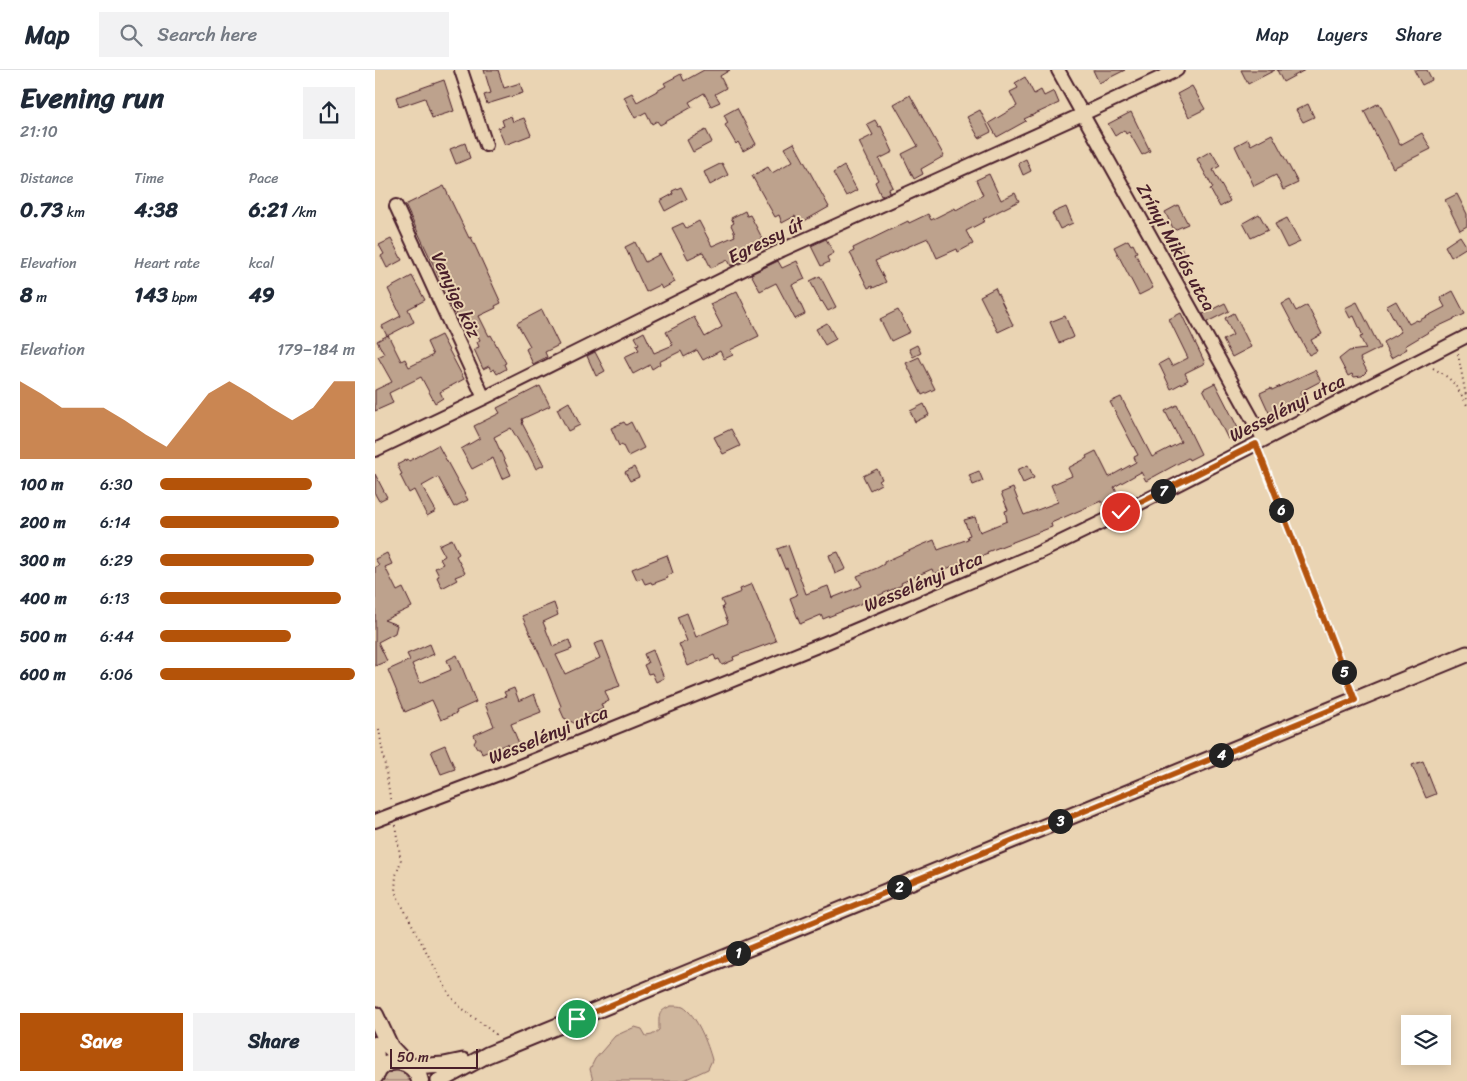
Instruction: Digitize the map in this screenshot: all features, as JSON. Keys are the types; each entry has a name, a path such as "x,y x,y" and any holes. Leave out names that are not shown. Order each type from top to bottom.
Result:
{"main road":[{"path":"375,1015 390,1047 412,1070"},
{"path":"375,1045 376,1074"},
{"path":"376,1074 386,1063 393,1061 412,1070"}],"street":[{"path":"461,70 486,145"},
{"name":"Zrínyi Miklós utca","path":"1059,70 1260,442"},
{"name":"Egressy út","path":"375,450 783,250 1177,70"},
{"name":"Venyige köz","path":"396,206 484,398"},
{"name":"Wesselényi utca","path":"375,820 507,771 825,643 1038,553 1461,339"},
{"path":"412,1070 487,1055 512,1046 1467,654"},
{"path":"439,1081 487,1055"}],"path":[{"path":"1461,339 1467,401"},
{"path":"1419,361 1447,376 1455,384 1467,405"},
{"path":"1260,442 1355,700"},
{"path":"379,729 392,804"},
{"path":"395,823 401,861 396,875 395,892 427,954 451,997 459,1006 512,1046"}],"shaded area":[{"path":"671,1006 683,1007 697,1023 712,1060 708,1069 682,1081 593,1081 590,1069 595,1059 615,1036 635,1027 642,1029 646,1036 652,1035 659,1030 661,1012"},
{"path":"396,1070 405,1074 409,1081 383,1081 387,1074"}],"building":[{"path":"484,70 498,70 504,88 520,83 523,93 487,104 484,95 491,93"},
{"path":"704,70 730,70 720,76 726,88 715,94 720,102 711,106 704,93 689,102 692,107 660,125 657,121 652,124 646,112 635,118 624,97 632,93 637,102 666,86 664,83 681,74 684,81"},
{"path":"1093,70 1125,70 1099,83"},
{"path":"1241,70 1275,70 1248,84"},
{"path":"1277,70 1305,70 1283,82"},
{"path":"1414,70 1427,70 1432,80 1422,85"},
{"path":"1025,77 1034,94 1041,90 1044,96 1054,91 1059,103 1024,119 1026,121 997,137 989,123 1017,106 1010,92 1018,88 1015,83"},
{"path":"444,80 454,111 432,118 425,98 399,107 396,97"},
{"path":"1192,86 1205,109 1189,117 1177,94"},
{"path":"910,95 944,156 921,169 923,174 914,179 902,154 918,146 894,104"},
{"path":"1379,103 1400,145 1422,133 1431,149 1393,168 1364,111"},
{"path":"1308,104 1314,117 1303,122 1296,110"},
{"path":"737,108 756,144 743,151 738,142 736,144 725,125 728,123 724,115"},
{"path":"980,110 991,132 979,138 967,117"},
{"path":"1131,112 1150,151 1142,155 1129,132 1126,134 1124,130 1115,136 1108,124"},
{"path":"511,116 513,122 524,118 531,135 505,145 498,128 504,126 502,120"},
{"path":"875,120 879,127 881,126 893,152 879,159 893,187 889,189 890,192 881,196 875,182 878,180 859,142 873,135 867,124"},
{"path":"706,130 712,142 693,152 687,140"},
{"path":"1272,134 1298,183 1283,190 1276,175 1254,186 1235,146 1248,139 1251,145"},
{"path":"465,143 470,158 456,164 450,149"},
{"path":"794,143 829,207 799,224 795,216 782,223 779,215 775,217 752,176 768,167 772,173 793,161 785,148"},
{"path":"1211,151 1220,166 1213,170 1230,201 1220,207 1210,189 1213,188 1197,159"},
{"path":"1026,159 1031,171 1023,175 1018,163"},
{"path":"722,163 728,175 710,185 704,172"},
{"path":"844,166 857,190 846,196 833,173"},
{"path":"989,174 1001,200 1015,193 1019,201 983,219 985,221 966,231 973,244 958,252 957,249 937,258 928,238 875,261 886,282 873,288 872,286 868,288 850,253 854,251 853,248 908,221 909,223 928,214 931,220 955,208 956,210 983,195 976,180"},
{"path":"444,186 469,238 471,237 501,303 495,306 496,308 479,316 506,363 504,364 506,369 497,374 494,369 491,371 489,366 483,369 474,349 479,347 477,342 480,340 470,321 462,325 405,205"},
{"path":"681,187 687,199 665,211 660,201 673,194 672,191"},
{"path":"1457,194 1467,214 1467,226 1460,230 1445,200"},
{"path":"1178,205 1188,224 1174,230 1165,212"},
{"path":"1066,207 1073,223 1060,229 1052,213"},
{"path":"745,211 747,216 750,215 762,238 759,240 761,243 736,256 739,262 731,266 728,260 711,268 703,252 688,259 672,228 683,223 686,228 699,221 712,246 735,236 731,225 734,223 731,218"},
{"path":"1259,214 1268,230 1251,238 1243,223"},
{"path":"1287,218 1300,242 1287,248 1275,224"},
{"path":"1460,236 1467,247 1451,257 1445,246"},
{"path":"391,239 402,260 387,268 381,256 384,254 379,245"},
{"path":"826,239 834,253 827,257 829,262 821,266 811,246"},
{"path":"1128,240 1131,245 1133,244 1137,252 1135,253 1153,288 1139,295 1114,247"},
{"path":"635,242 645,262 660,254 675,282 662,289 660,285 646,292 625,247"},
{"path":"1181,247 1189,262 1181,267 1172,252"},
{"path":"778,261 782,268 797,261 805,279 792,285 805,314 795,319 776,283 760,291 751,274"},
{"path":"412,276 425,300 408,309 414,322 387,336 382,326 401,316 388,289"},
{"path":"820,276 836,307 828,311 810,281"},
{"path":"995,288 1013,325 998,332 980,296"},
{"path":"737,291 759,336 730,350 733,355 724,359 720,351 703,360 697,350 684,357 681,351 659,362 660,364 652,369 650,365 633,374 624,357 639,350 636,345 639,344 635,337 644,332 654,353 673,345 666,332 694,317 705,337 722,327 710,304"},
{"path":"1453,291 1465,314 1437,327 1405,346 1407,349 1391,358 1383,342 1401,332 1387,306 1396,301 1409,324 1445,307 1440,298"},
{"path":"1290,300 1296,311 1307,305 1322,334 1311,340 1317,351 1309,355 1282,304"},
{"path":"1357,302 1380,348 1360,358 1367,371 1362,376 1354,377 1352,374 1348,376 1339,359 1349,351 1366,349 1360,337 1363,336 1354,316 1350,318 1345,308"},
{"path":"1225,303 1229,311 1207,322 1203,314"},
{"path":"542,310 559,345 545,352 547,357 533,364 526,349 530,346 517,323"},
{"path":"898,310 910,332 891,341 880,319"},
{"path":"1181,313 1205,363 1185,373 1188,380 1171,389 1159,364 1168,359 1172,366 1188,358 1169,319"},
{"path":"1234,313 1251,347 1232,357 1223,340 1233,335 1225,318"},
{"path":"1065,316 1074,337 1059,343 1050,322"},
{"path":"827,323 836,339 825,345 816,329"},
{"path":"388,335 401,361 405,359 409,367 433,355 427,342 441,335 464,379 440,392 443,398 435,403 421,377 389,393 393,403 375,411 375,390 392,382 378,357 384,354 377,341"},
{"path":"917,345 921,353 913,357 909,349"},
{"path":"595,352 605,371 596,376 587,356"},
{"path":"919,357 935,389 922,395 906,363"},
{"path":"1315,370 1321,381 1300,392 1304,402 1271,417 1260,393 1271,388 1272,390"},
{"path":"1215,383 1240,432 1228,439 1203,389"},
{"path":"540,386 550,406 522,419 522,423 544,465 536,469 527,451 525,452 511,428 494,437 511,475 502,479 493,458 472,469 461,449 480,438 474,426 500,413 497,408"},
{"path":"1121,397 1152,457 1181,442 1165,411 1177,405 1201,454 1189,460 1188,458 1146,481 1141,472 1114,487 1120,498 1104,506 1101,501 1051,523 1052,527 987,552 988,554 954,569 953,566 934,574 932,569 860,604 823,619 821,615 800,624 790,598 797,595 787,568 785,569 777,549 788,545 806,594 828,586 832,598 862,586 857,576 922,545 934,540 938,550 968,539 967,536 970,535 964,520 975,517 980,532 1007,521 1005,511 1008,510 1001,493 1013,488 1024,515 1058,502 1051,485 1072,476 1068,468 1087,458 1086,456 1096,451 1109,477 1136,462 1134,457 1138,455 1110,402"},
{"path":"569,402 580,425 568,431 557,409"},
{"path":"924,404 929,415 915,422 910,411"},
{"path":"624,422 626,425 631,422 644,448 628,456 622,444 619,446 611,428"},
{"path":"731,429 740,446 723,454 714,437"},
{"path":"438,445 468,500 454,507 438,477 422,486 436,511 427,516 414,490 409,493 397,465 408,459 409,461"},
{"path":"1028,465 1034,478 1023,483 1017,470"},
{"path":"634,467 639,477 630,481 625,472"},
{"path":"877,469 882,479 879,481 881,484 870,490 863,476"},
{"path":"979,471 983,481 973,485 969,475"},
{"path":"375,474 387,497 379,501 375,494"},
{"path":"452,539 459,554 456,556 465,573 455,577 457,580 442,588 435,568 443,564 440,559 445,556 439,545"},
{"path":"838,552 846,569 835,574 829,555"},
{"path":"387,553 392,564 385,567 397,591 403,588 412,607 384,620 397,625 395,633 378,642 387,661 375,666 375,567 379,565 375,559"},
{"path":"667,555 673,573 667,576 668,578 652,584 651,582 645,584 642,578 637,580 632,569"},
{"path":"752,584 776,641 733,657 734,660 722,665 719,659 716,660 714,655 688,666 679,644 687,641 677,617 687,613 696,637 728,623 721,600 741,592 740,589"},
{"path":"554,603 558,615 543,622 553,647 569,640 572,649 556,655 565,674 600,658 594,644 603,641 620,686 605,691 609,701 601,704 603,709 582,718 584,721 576,724 564,718 545,666 522,616"},
{"path":"430,644 434,654 412,664 420,683 451,670 447,660 457,655 476,702 441,720 432,700 405,712 388,670 410,660 407,654"},
{"path":"653,650 664,678 656,682 652,673 648,674 644,665 648,663 644,654"},
{"path":"514,688 519,701 534,694 541,712 511,724 520,746 510,750 507,744 482,754 480,748 477,748 474,743 476,740 474,735 494,726 485,704 506,696 504,692"},
{"path":"445,745 455,769 441,774 431,751"},
{"path":"1423,761 1436,794 1426,798 1412,765"}],"route":[{"path":"577,1019 1355,700 1256,444 1121,512"}]}
